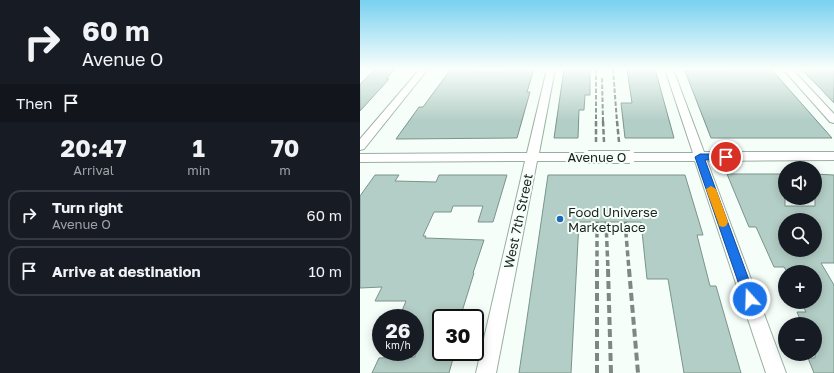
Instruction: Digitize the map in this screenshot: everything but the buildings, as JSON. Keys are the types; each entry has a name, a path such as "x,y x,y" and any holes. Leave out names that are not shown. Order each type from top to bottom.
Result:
{"street":[{"path":"360,146 410,86"},
{"name":"West 7th Street","path":"486,373 547,86"},
{"path":"675,86 776,373"},
{"path":"803,86 834,120"},
{"name":"Avenue O","path":"360,158 834,156"}],"railway":[{"path":"596,86 596,142"},
{"path":"602,86 603,122"},
{"path":"614,86 617,122"},
{"path":"603,121 604,142"},
{"path":"617,121 619,142"},
{"path":"597,222 597,373"},
{"path":"606,222 608,270"},
{"path":"625,222 629,270"},
{"path":"608,269 611,373"},
{"path":"629,269 638,373"}],"slow traffic":[{"path":"711,189 723,222"}],"place":[{"name":"Food Universe Marketplace","path":"560,219"}],"route":[{"path":"726,157 700,157 750,299"}]}
